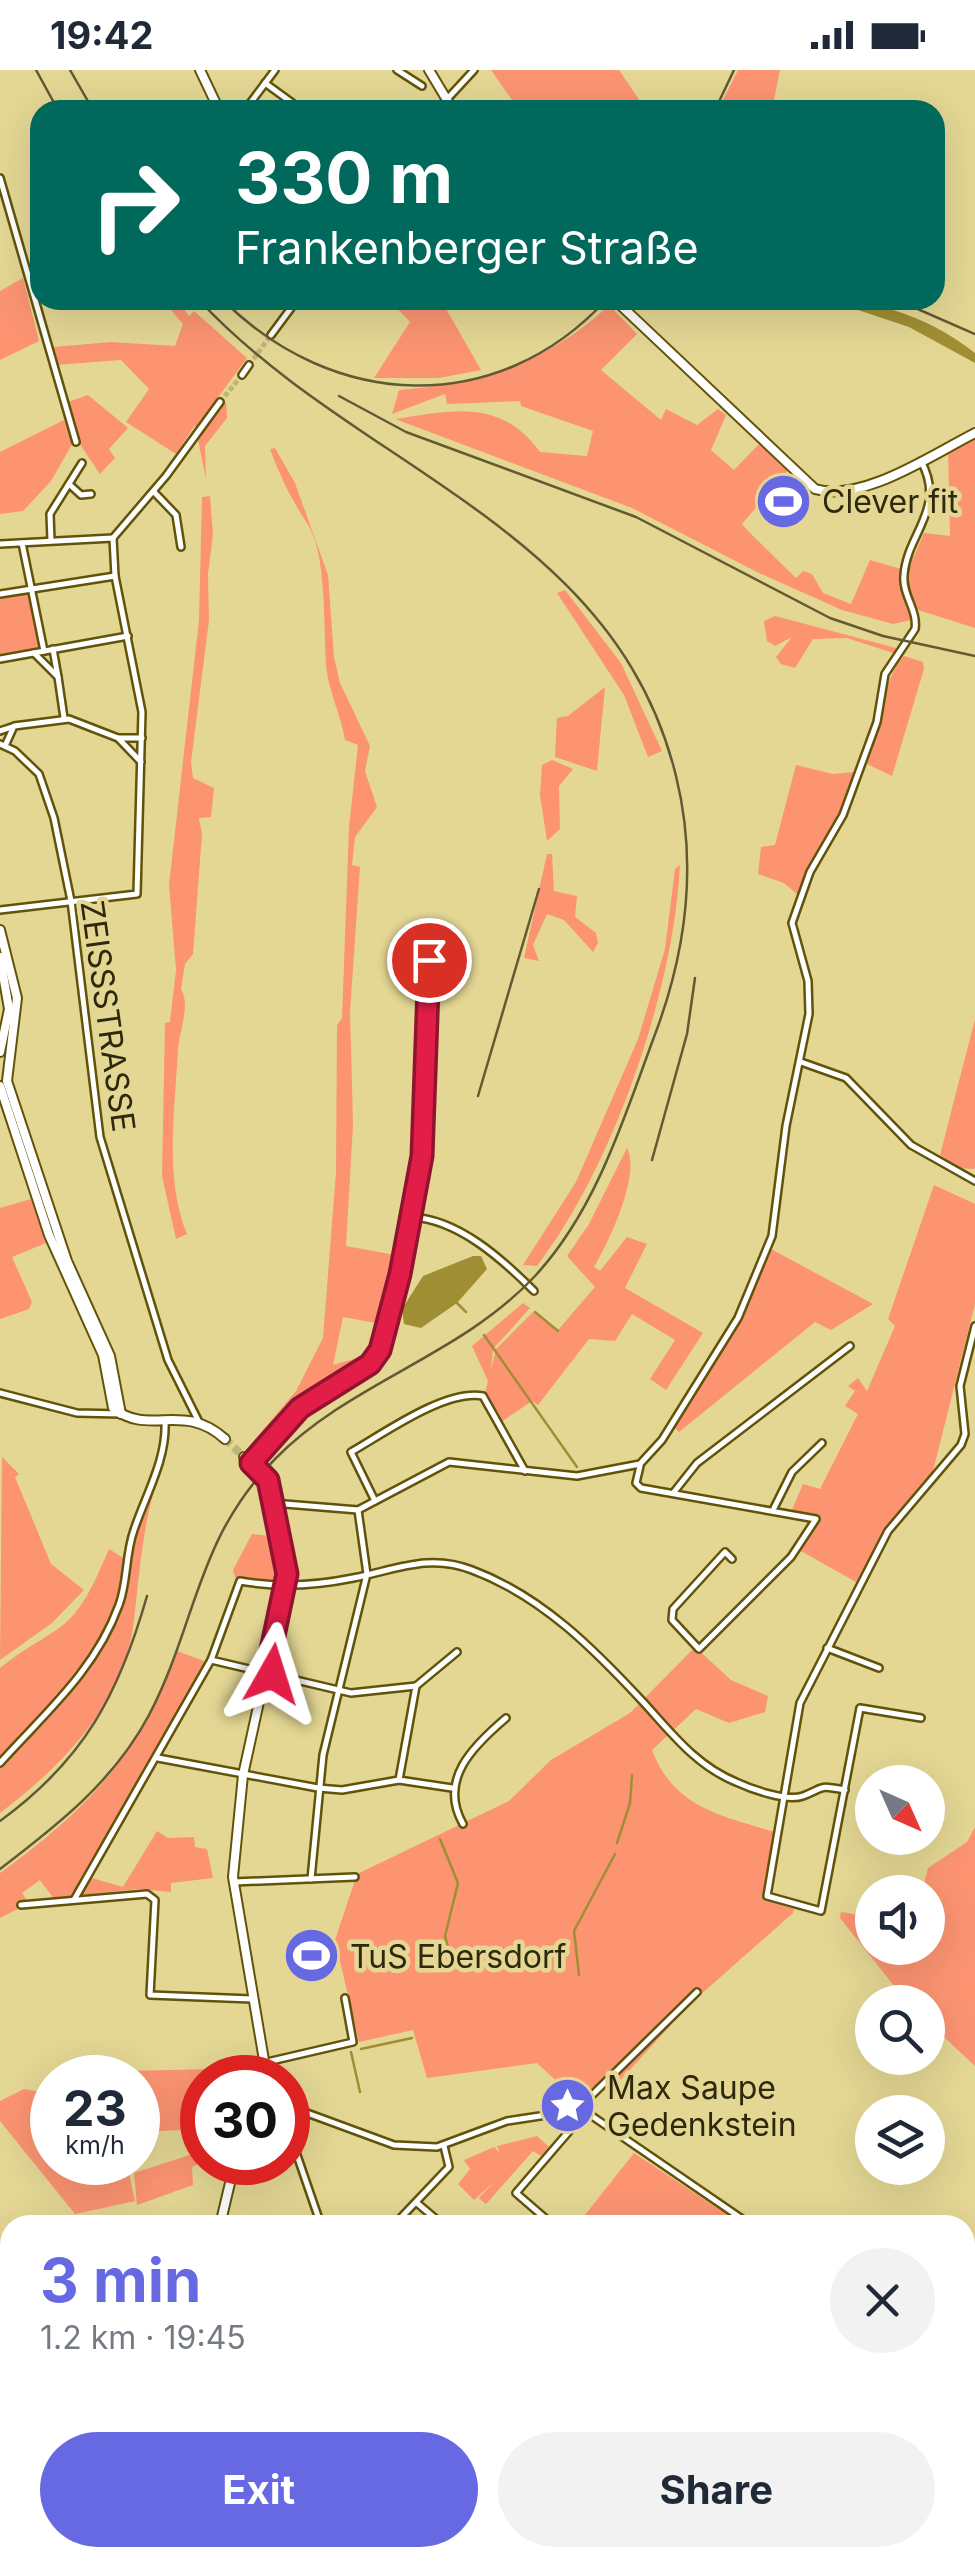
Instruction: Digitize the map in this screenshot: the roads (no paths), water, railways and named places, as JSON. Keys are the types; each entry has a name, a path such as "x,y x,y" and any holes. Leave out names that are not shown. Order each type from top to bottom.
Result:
{"main road":[{"path":"200,70 214,100"},
{"path":"429,70 445,99"},
{"path":"626,310 809,485 842,491 899,474 975,433"},
{"path":"0,930 16,998 6,1069 7,1107"},
{"path":"0,957 9,998 0,1052"},
{"path":"0,1086 67,1262 110,1356 121,1414 135,1420 198,1420 225,1439"},
{"path":"248,1460 267,1478 286,1586 243,1775 234,1882 266,2055"},
{"path":"222,2215 229,2185"}],"street":[{"path":"253,100 275,70"},
{"path":"397,70 422,86"},
{"path":"445,99 474,70"},
{"path":"266,83 289,100"},
{"path":"0,178 30,282"},
{"path":"38,310 76,442"},
{"path":"271,336 290,310"},
{"path":"242,376 249,365"},
{"path":"0,910 136,894 142,712 115,576 113,538 154,492 220,402"},
{"path":"732,1559 726,1552 673,1609 672,1620 699,1649 763,1588 816,1522 814,1516 637,1486 640,1464 662,1440 722,1345 760,1270 772,1236 786,1126 801,1062 810,993 792,923 810,872 844,815 877,722 885,674 916,630 904,576 928,506 930,482 921,461"},
{"path":"51,541 50,514 82,463"},
{"path":"69,484 82,494 91,494"},
{"path":"154,492 176,515 180,547"},
{"path":"0,544 113,538"},
{"path":"22,542 44,651"},
{"path":"0,594 115,576"},
{"path":"0,659 128,636"},
{"path":"54,649 64,719"},
{"path":"34,653 58,676"},
{"path":"0,731 64,719 89,724 118,738 141,762"},
{"path":"3,745 14,726"},
{"path":"118,738 142,738"},
{"name":"ZEISSSTRASSE","path":"3,745 42,780 71,902 100,1137 168,1357 198,1420"},
{"path":"248,1460 300,1408 378,1355 411,1217 424,1139 430,948"},
{"path":"801,1062 846,1078 911,1145 975,1182"},
{"path":"411,1217 433,1218 450,1226 502,1263 534,1292"},
{"path":"921,1718 860,1708 821,1911 767,1896 800,1703 888,1530 961,1445 964,1434 960,1386 975,1326"},
{"path":"674,1492 696,1463 850,1346"},
{"path":"0,1392 77,1413 121,1414"},
{"path":"375,1501 351,1452 429,1408 468,1396 482,1396 526,1472"},
{"path":"0,1764 71,1689 112,1623 122,1597 133,1533 165,1448 165,1419"},
{"path":"774,1509 792,1472 822,1444"},
{"path":"273,1503 358,1510 449,1462 568,1477 640,1464"},
{"path":"311,1878 318,1788 337,1690 367,1574 358,1510"},
{"path":"74,1900 212,1660 240,1581 286,1586 431,1562 465,1567 559,1618 704,1765 750,1788 784,1795 802,1796 822,1786 845,1790"},
{"path":"828,1648 879,1668"},
{"path":"212,1660 337,1690 373,1694 416,1686 457,1652"},
{"path":"399,1780 416,1686"},
{"path":"463,1824 453,1807 452,1788 472,1750 506,1718"},
{"path":"158,1758 318,1788 342,1790 399,1780 452,1788"},
{"path":"234,1882 355,1877"},
{"path":"20,1905 138,1892 150,1896 155,1900 150,1995 256,1999"},
{"path":"541,2215 516,2194 601,2085 696,1992"},
{"path":"297,2055 353,2042 345,1998"},
{"path":"310,2114 394,2144 444,2146 507,2121 580,2114 599,2119 631,2146 735,2215"},
{"path":"404,2215 449,2167 444,2146"},
{"path":"307,2185 318,2215"},
{"path":"417,2203 431,2215"}],"waterway":[{"path":"457,1303 466,1312"},
{"path":"535,1312 558,1331"},
{"path":"484,1335 577,1467"},
{"path":"617,1843 630,1803 632,1775"},
{"path":"440,1839 458,1883 445,1936 451,1959"},
{"path":"579,1975 574,1931 615,1854"},
{"path":"361,2049 412,2038"},
{"path":"351,2052 360,2092"}],"tunnel":[{"path":"249,365 271,335"},
{"path":"220,402 242,375"},
{"path":"225,1439 244,1457"}],"railway":[{"path":"36,70 52,100"},
{"path":"70,70 87,100"},
{"path":"720,100 734,70"},
{"path":"0,1869 84,1800 135,1739 165,1681 213,1551 249,1489 275,1459 337,1409 474,1328 506,1304 557,1249 593,1190 621,1127 667,998 682,935 686,840 676,776 644,691 598,620 540,560 262,359 210,310"},
{"path":"235,310 267,336 314,363 364,379 415,386 466,381 516,365 563,338 595,310"},
{"path":"920,310 975,334"},
{"path":"339,396 406,432 636,517 830,618 883,636 975,656"},
{"path":"478,1096 539,889"},
{"path":"652,1160 687,1034 695,978"},
{"path":"0,1821 54,1774 95,1722 124,1664 147,1596"}],"place":[{"name":"Clever fit","path":"783,501"},
{"name":"TuS Ebersdorf","path":"311,1956"},
{"name":"Max Saupe Gedenkstein","path":"568,2105"}]}
